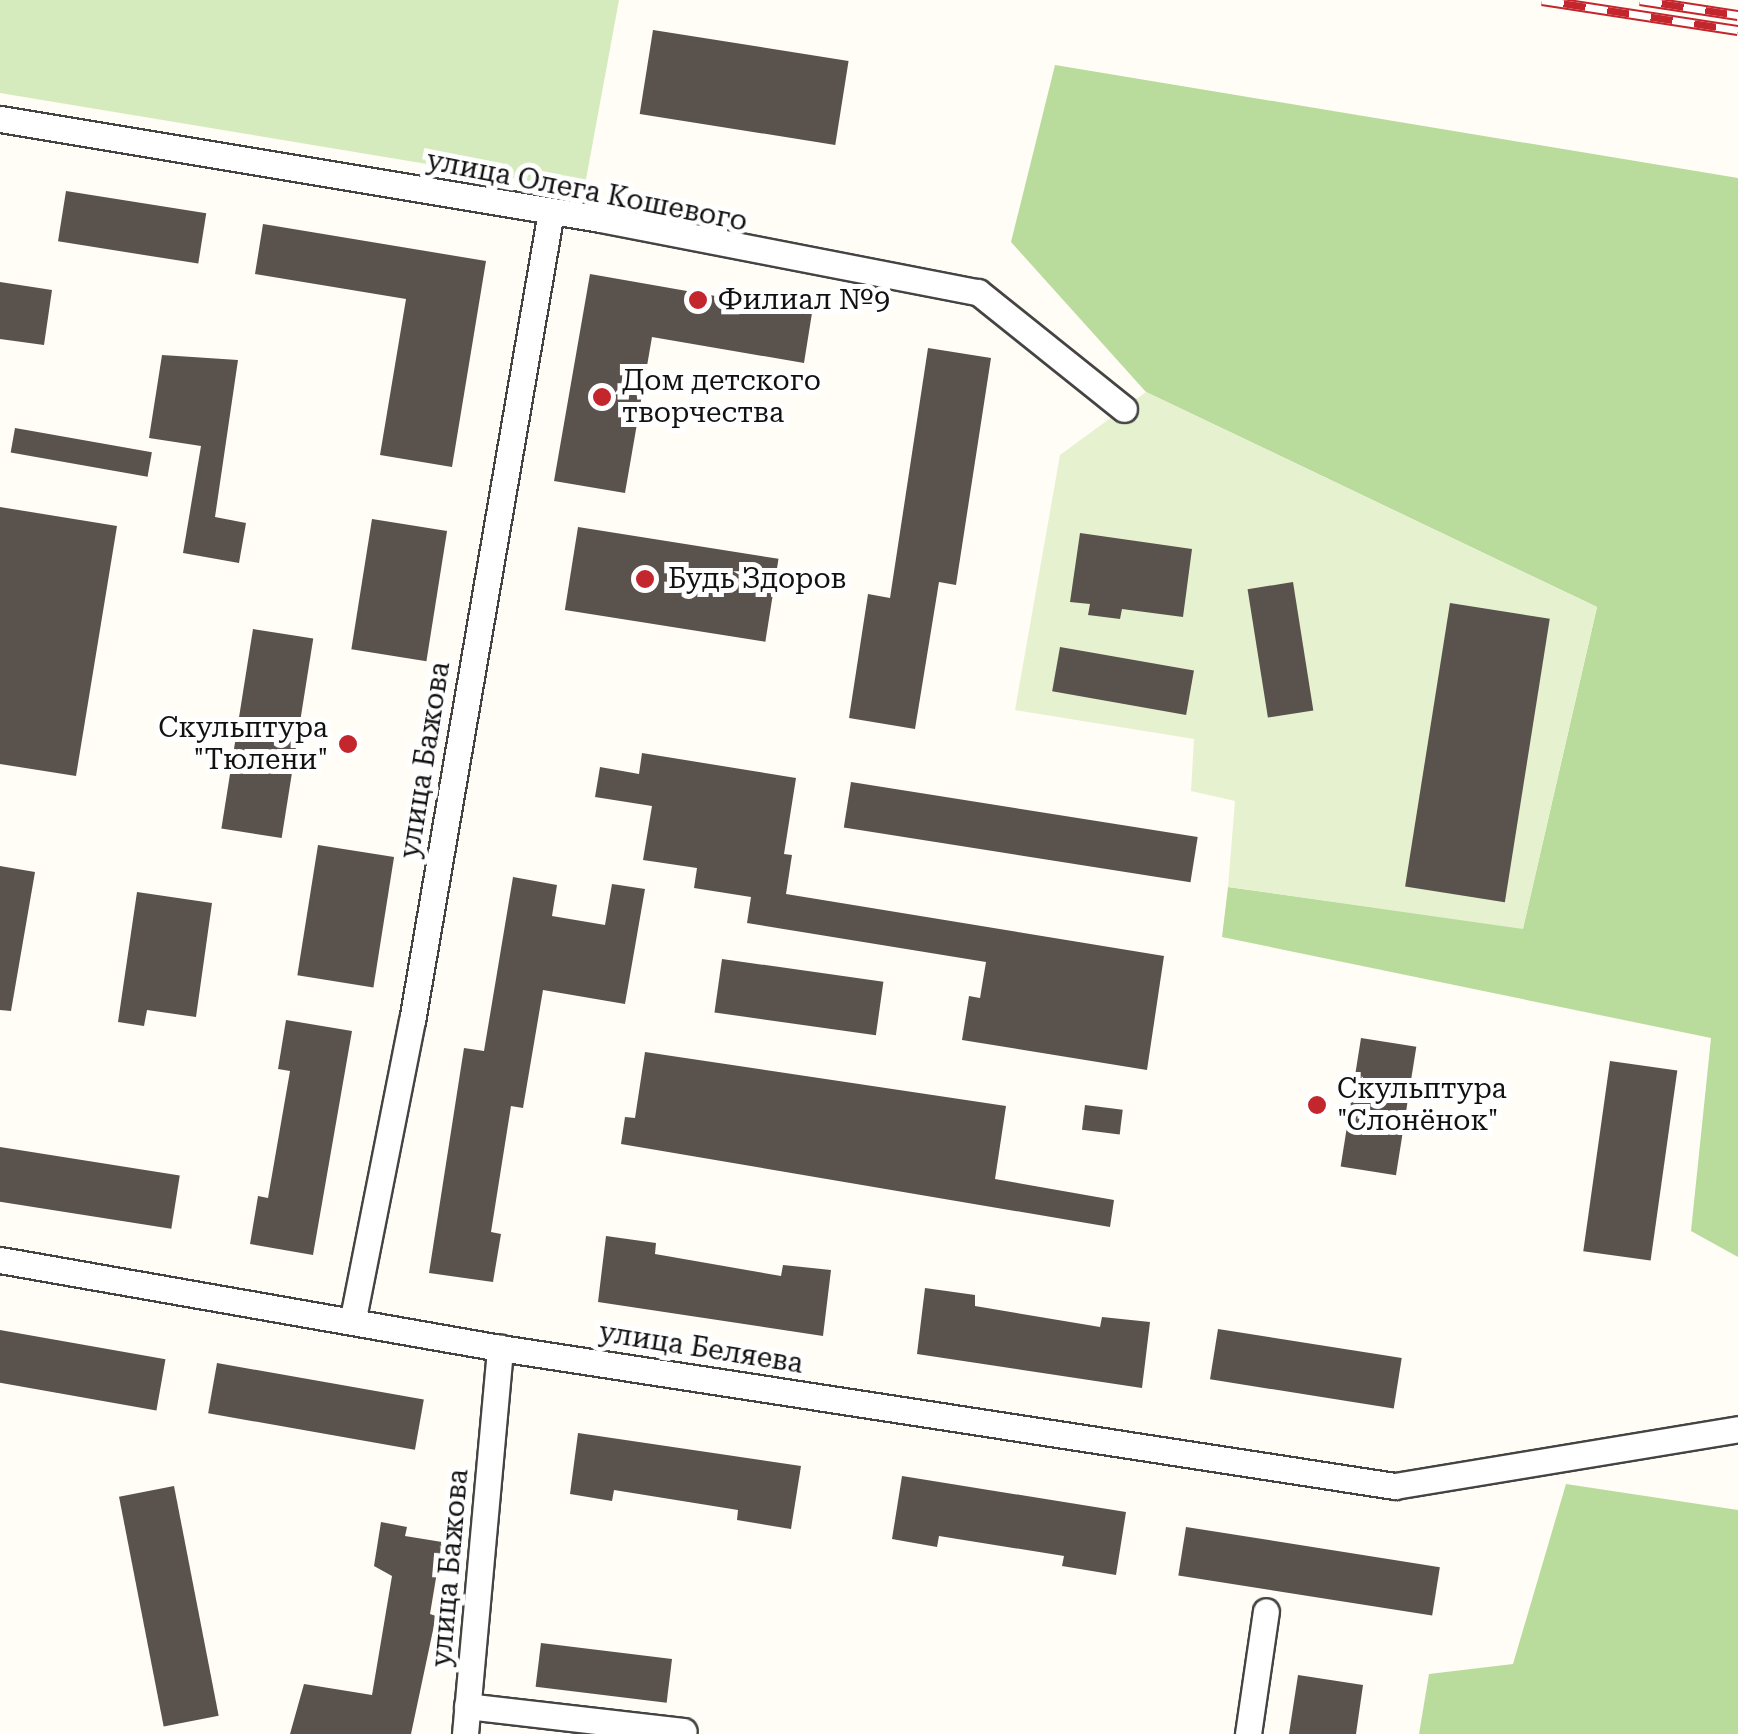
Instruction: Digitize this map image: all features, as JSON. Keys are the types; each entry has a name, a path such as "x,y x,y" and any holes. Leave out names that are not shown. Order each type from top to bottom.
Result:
{"street":[{"name":"улица Олега Кошевого","path":"0,119 551,211 978,292 1124,409"},
{"name":"улица Бажова","path":"353,1318 412,1021 551,211"},
{"name":"улица Беляева","path":"0,1260 353,1318 500,1348 1395,1486 1738,1429"},
{"name":"улица Бажова","path":"464,1734 500,1348"},
{"path":"1248,1734 1266,1612"},
{"path":"467,1706 684,1731"}],"green space":[{"path":"0,0 619,0 584,190 0,93"},
{"path":"1055,65 1738,178 1738,1257 1691,1231 1711,1038 1222,937 1228,887 1523,928 1597,607 1146,392 1011,242"},
{"path":"1146,392 1597,607 1523,929 1228,887 1235,801 1191,791 1194,739 1015,710 1060,455"},
{"path":"1566,1484 1738,1510 1738,1734 1419,1734 1429,1674 1513,1664"}],"building":[{"path":"653,30 849,61 835,145 640,114"},
{"path":"66,191 206,213 198,264 58,241"},
{"path":"263,224 486,261 452,467 380,455 406,299 255,274"},
{"path":"590,274 812,313 804,363 652,337 625,493 554,481"},
{"path":"0,282 52,290 44,345 0,339"},
{"path":"928,348 991,358 956,585 939,582 915,729 849,718 868,594 890,598"},
{"path":"162,355 238,360 215,517 246,523 239,563 183,553 201,446 149,438"},
{"path":"15,428 152,452 148,477 11,453"},
{"path":"0,507 117,526 76,776 0,764"},
{"path":"372,519 447,531 426,661 351,649"},
{"path":"578,527 779,559 765,642 565,610"},
{"path":"1080,533 1192,549 1183,617 1122,609 1120,619 1088,615 1090,604 1070,602"},
{"path":"1293,582 1313,710 1268,718 1248,589"},
{"path":"1450,603 1550,619 1505,902 1405,886"},
{"path":"253,629 313,639 282,838 221,829"},
{"path":"1060,647 1194,671 1186,715 1052,691"},
{"path":"642,753 796,778 784,854 792,855 786,894 1164,956 1147,1070 962,1040 969,996 980,998 986,962 747,923 751,897 694,888 697,868 643,860 652,806 595,797 600,767 639,774"},
{"path":"851,782 1198,837 1190,882 844,827"},
{"path":"318,845 394,857 373,987 297,975"},
{"path":"0,866 35,872 11,1011 0,1010"},
{"path":"513,877 557,885 552,916 605,925 612,884 645,889 625,1004 543,990 523,1108 511,1106 491,1232 501,1234 493,1282 429,1273 464,1048 484,1051"},
{"path":"137,892 212,903 196,1017 147,1010 144,1026 118,1022"},
{"path":"722,959 883,982 876,1035 714,1012"},
{"path":"286,1020 352,1031 313,1255 250,1244 258,1196 268,1198 290,1071 278,1069"},
{"path":"1361,1038 1416,1047 1396,1175 1341,1166"},
{"path":"645,1052 1006,1106 995,1179 1114,1200 1110,1227 621,1144 625,1117 635,1118"},
{"path":"1610,1061 1677,1070 1651,1261 1583,1251"},
{"path":"1085,1105 1123,1110 1120,1134 1082,1130"},
{"path":"0,1147 180,1175 171,1229 0,1202"},
{"path":"606,1236 656,1243 655,1254 781,1276 783,1265 831,1270 823,1336 598,1302"},
{"path":"925,1288 975,1295 975,1306 1100,1327 1102,1317 1150,1322 1142,1388 917,1354"},
{"path":"1218,1329 1402,1358 1394,1408 1210,1379"},
{"path":"0,1330 165,1359 156,1410 0,1383"},
{"path":"217,1363 424,1399 415,1450 208,1413"},
{"path":"578,1433 801,1466 791,1529 737,1520 738,1510 614,1490 612,1501 570,1494"},
{"path":"902,1476 1126,1512 1116,1575 1062,1566 1064,1556 939,1536 937,1547 892,1539"},
{"path":"174,1486 219,1716 164,1726 119,1497"},
{"path":"381,1522 407,1527 405,1536 442,1542 430,1614 436,1616 411,1734 290,1734 304,1684 372,1695 392,1576 374,1566"},
{"path":"1186,1527 1440,1567 1432,1616 1178,1575"},
{"path":"541,1643 672,1659 667,1703 536,1687"},
{"path":"1298,1675 1363,1685 1356,1734 1289,1734"}],"railway":[{"path":"1542,0 1738,30"},
{"path":"1640,0 1738,15"}],"place":[{"name":"Филиал №9","path":"698,300"},
{"name":"Дом детского творчества","path":"602,397"},
{"name":"Будь Здоров","path":"645,579"},
{"name":"Скульптура \"Тюлени\"","path":"348,744"},
{"name":"Скульптура \"Слонёнок\"","path":"1317,1105"}]}
